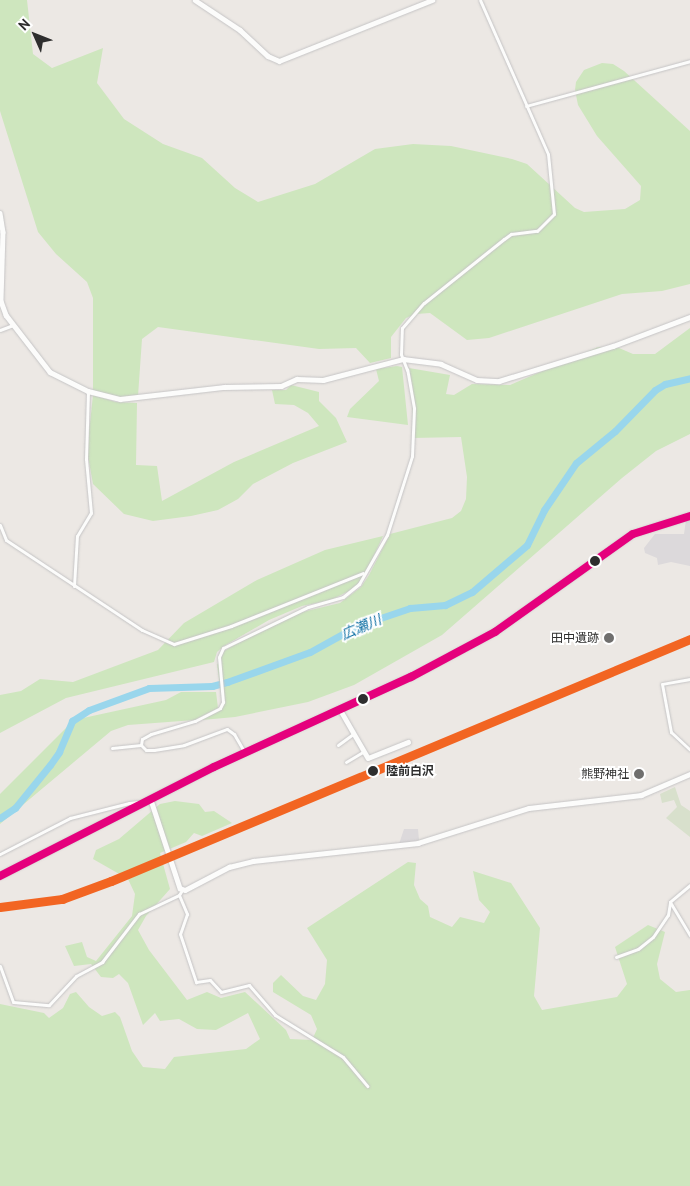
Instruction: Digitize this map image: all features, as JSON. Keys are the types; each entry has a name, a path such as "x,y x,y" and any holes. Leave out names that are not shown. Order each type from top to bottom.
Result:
{"highway":[{"path":"0,876 245,753 341,711 495,632 633,534 690,516"}],"street":[{"path":"195,0 240,30 268,56 279,61 432,0"},
{"path":"141,745 142,740 151,734 195,721 215,712 223,702 219,657 229,644 308,607 343,597 357,586 387,535 412,456 414,408 400,342 402,328 424,303 504,239 511,234 537,231 554,214 550,158 480,0"},
{"path":"526,106 690,61"},
{"path":"0,213 1,304 13,325 44,367 88,391 133,400 224,387 272,387 298,379 328,379 403,359 441,364 477,380 499,381 613,346 690,317"},
{"path":"0,330 13,325"},
{"path":"74,586 77,536 91,513 86,476 88,391"},
{"path":"0,525 6,540 74,586 142,630 179,644 364,572"},
{"path":"690,679 662,684 671,732 690,750"},
{"path":"341,711 368,758 408,742"},
{"path":"141,745 146,750 184,745 227,729 234,734 245,753"},
{"path":"338,745 353,734"},
{"path":"112,748 141,745"},
{"path":"346,762 364,751"},
{"path":"0,966 14,1002 49,1004 76,976 102,962 139,914 179,895 182,890 229,868 253,861 418,843 529,808 641,795 690,774"},
{"path":"151,800 182,890"},
{"path":"0,854 70,818 129,803 138,802 139,806"},
{"path":"616,957 645,945 668,915 670,902 690,885"},
{"path":"179,895 187,914 180,934 196,982 210,980 221,992 249,985 275,1015 343,1057 367,1086"},
{"path":"670,902 690,935"}],"shaded area":[{"path":"690,519 690,566 671,562 658,565 657,558 645,553 644,548 655,534 684,534 686,520"},
{"path":"404,829 418,829 419,840 399,844"}],"green space":[{"path":"0,0 27,0 33,54 52,68 103,48 97,83 124,119 163,144 202,158 235,188 258,202 315,184 375,149 413,144 451,146 527,164 575,208 584,212 625,209 640,200 641,186 597,136 578,105 575,90 576,82 584,70 602,63 613,64 624,71 690,131 690,284 662,291 622,294 489,338 467,340 430,313 416,314 406,318 391,337 391,358 370,363 356,348 319,349 158,327 142,339 138,396 116,398 93,390 93,298 87,282 56,254 38,232 0,111"},
{"path":"690,328 690,434 656,451 622,478 442,635 354,685 308,702 235,717 202,720 223,707 217,665 224,651 263,628 294,614 340,603 361,587 390,534 452,518 461,511 466,499 467,477 461,437 412,438 413,390 409,368 450,375 446,394 454,395 472,384 510,385 598,347 619,348 633,354 655,354"},
{"path":"402,367 408,425 347,417 350,409 379,381 376,369"},
{"path":"291,385 319,392 319,401 336,418 347,442 293,463 253,484 238,499 218,510 191,516 153,521 124,514 93,484 87,451 93,395 116,402 137,403 136,465 157,466 162,501 234,462 319,426 308,413 294,405 275,404 272,390 286,390"},
{"path":"383,536 365,575 353,589 331,600 302,606 269,620 224,646 217,652 214,662 66,698 0,733 0,695 21,691 40,679 73,682 158,650 184,623 257,580 325,550"},
{"path":"181,692 216,692 218,708 195,720 128,725 111,731 0,824 0,794 74,720 166,700"},
{"path":"675,787 681,805 690,811 690,837 666,818 677,807 674,800 662,803 660,794"},
{"path":"175,801 199,804 205,812 214,811 232,823 202,836 194,833 186,842 160,853 170,889 146,916 138,930 149,950 187,1000 207,992 221,998 245,992 286,1030 290,1039 312,1040 317,1029 311,1015 273,992 273,983 281,975 303,996 316,1000 325,984 327,960 307,928 408,862 416,863 414,885 420,899 428,906 430,917 452,927 460,917 484,923 490,912 479,900 473,871 511,883 540,928 534,996 542,1010 617,997 627,984 615,947 648,925 665,932 657,964 660,979 676,992 690,990 690,1186 0,1186 0,1004 44,1013 49,1018 63,1008 70,994 76,992 89,1007 102,1016 115,1012 120,1017 132,1051 143,1067 165,1069 174,1057 246,1049 260,1039 248,1013 216,1030 197,1029 179,1019 160,1021 155,1013 143,1025 128,983 119,974 113,978 101,977 91,964 74,966 65,946 82,942 87,957 96,961 132,916 135,894 128,879 93,859 96,850 119,839 160,804"}],"waterway":[{"name":"広瀬川","path":"0,818 15,808 50,765 59,752 72,721 89,710 149,688 212,686 227,682 310,652 357,626 410,608 445,605 472,592 527,545 544,510 576,463 615,431 655,390 665,384 690,378"}],"transit line":[{"path":"0,876 214,767 411,677 495,632 633,534 690,516"},
{"path":"0,907 62,899 111,881 690,639"}],"place":[{"name":"田中遺跡","path":"609,638"},
{"name":"陸前白沢","path":"373,771"},
{"name":"熊野神社","path":"639,774"}]}
